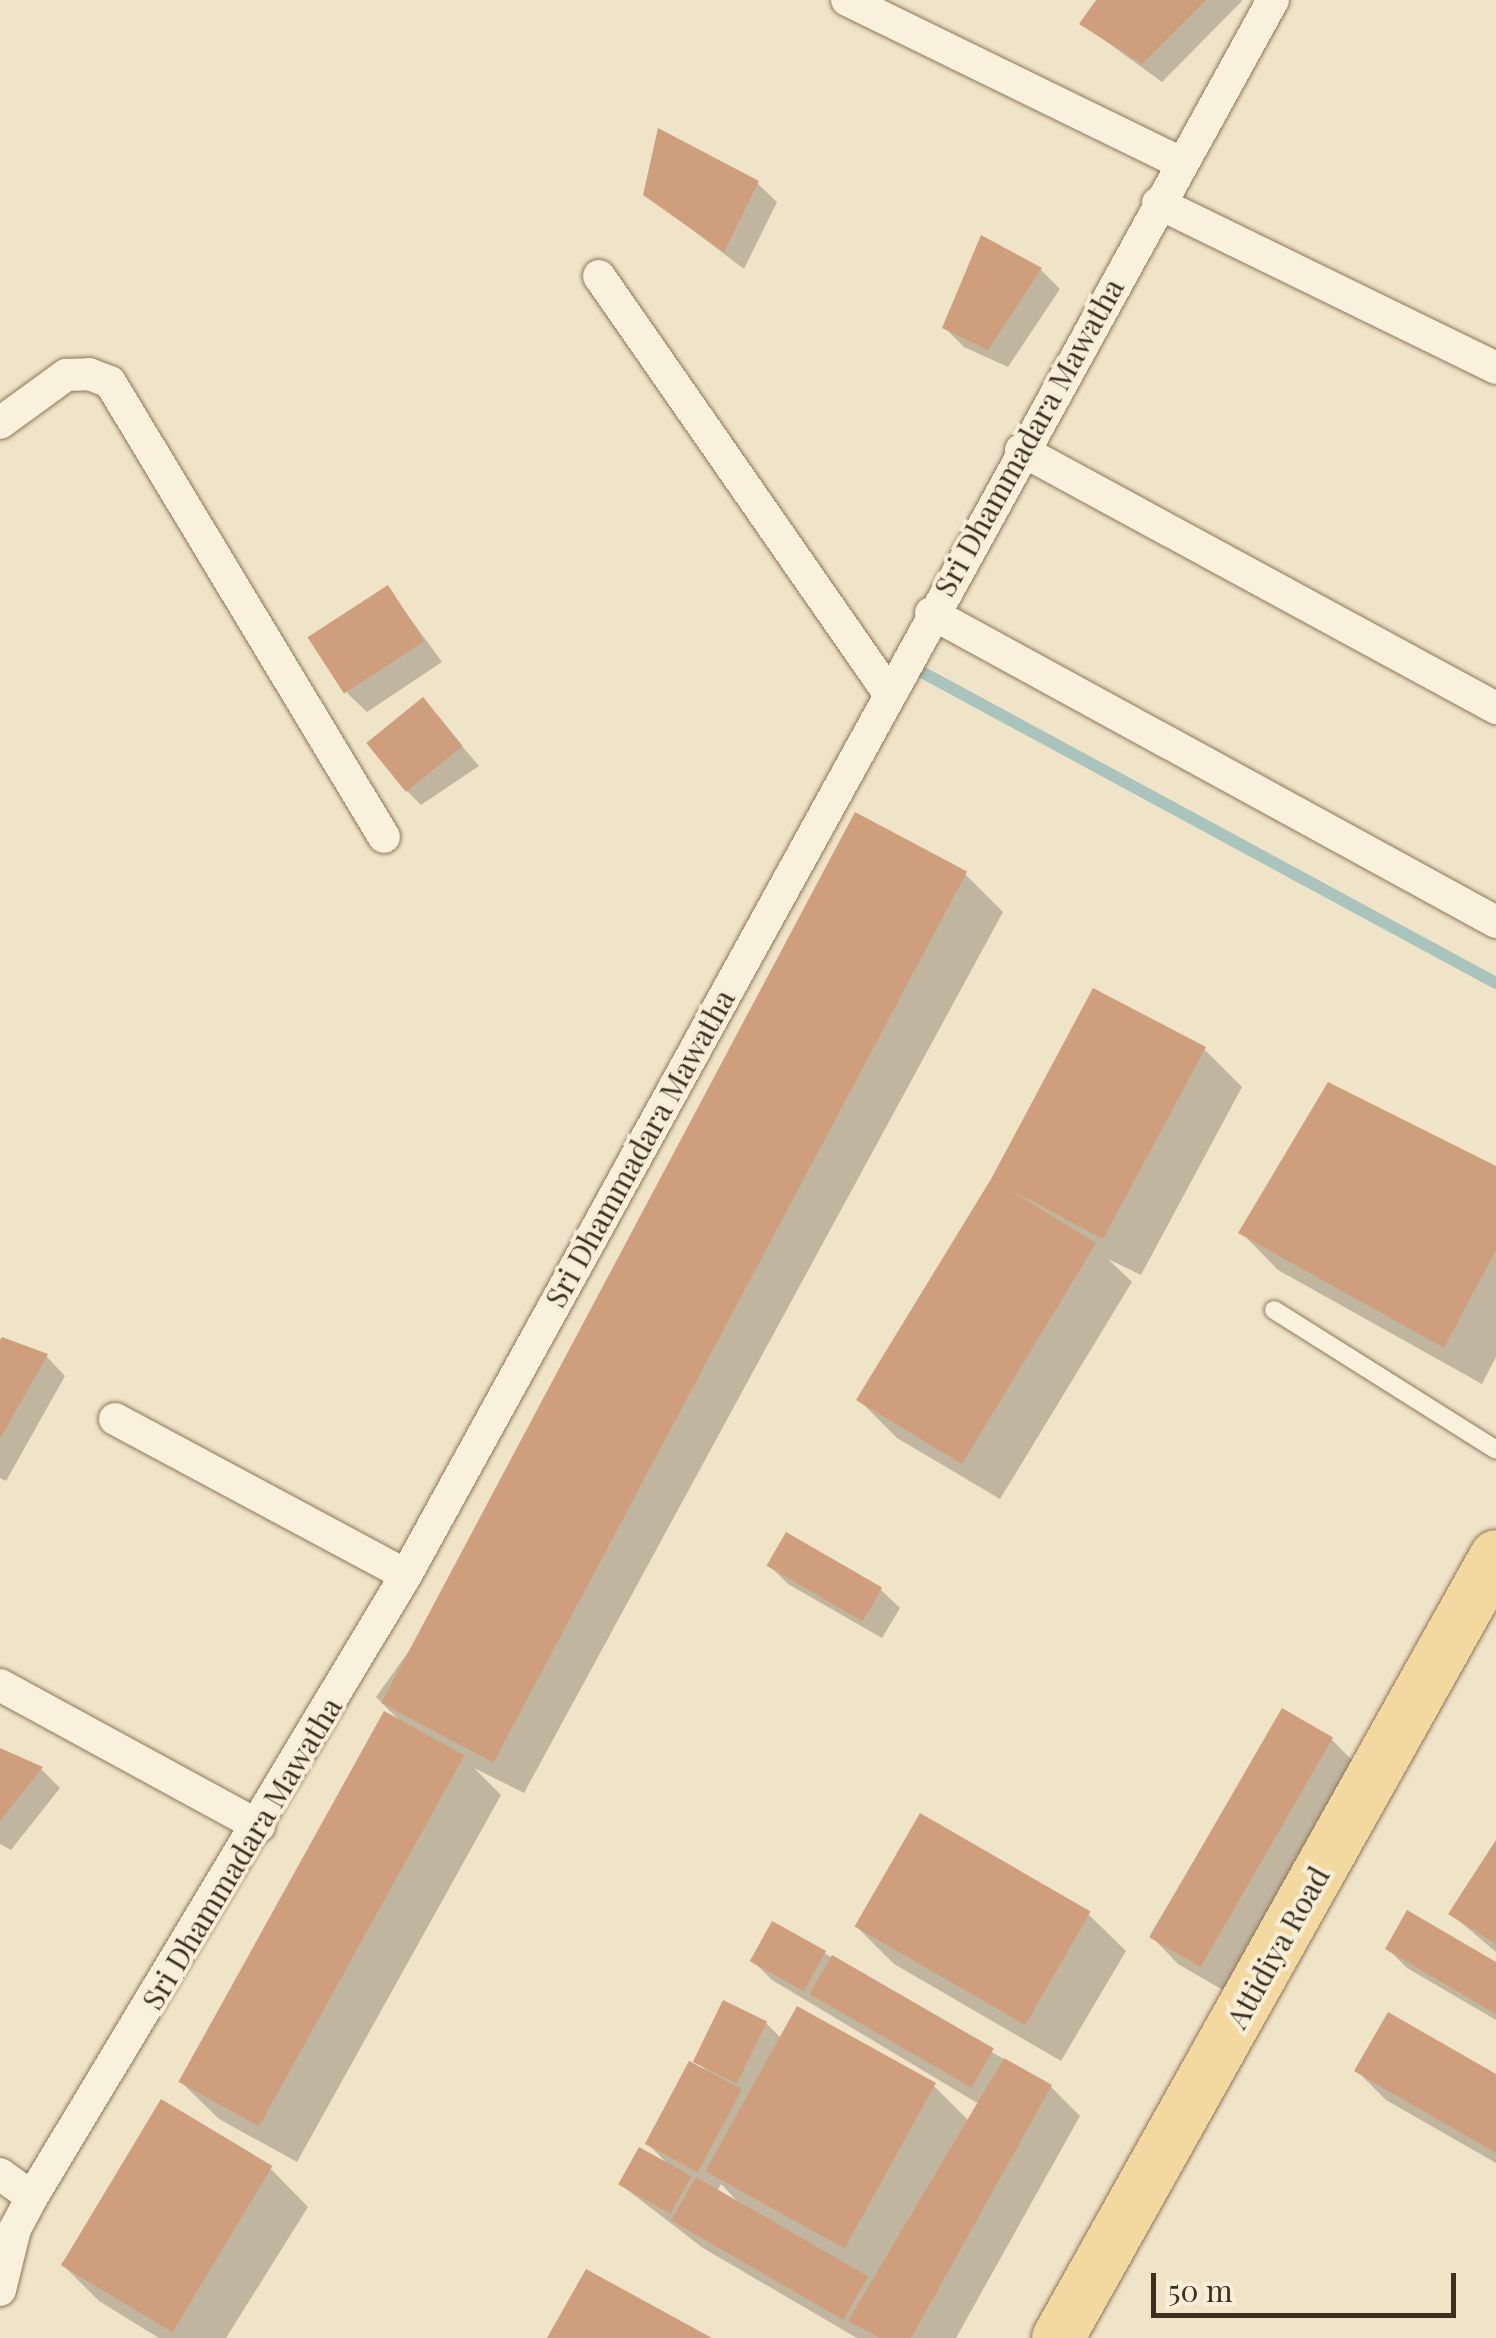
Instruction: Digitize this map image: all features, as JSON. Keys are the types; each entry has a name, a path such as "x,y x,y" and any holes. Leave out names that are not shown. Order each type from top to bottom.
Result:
{"main road":[{"name":"Attidiya Road","path":"1058,2338 1495,1560"}],"street":[{"path":"847,0 1181,162"},
{"name":"Sri Dhammadara Mawatha","path":"0,2290 15,2229 32,2196 259,1826 406,1575 930,613 1273,0"},
{"path":"1158,203 1496,368"},
{"path":"599,276 888,692"},
{"path":"0,423 66,375 110,382 384,837"},
{"path":"1021,450 1496,708"},
{"path":"930,613 1496,922"},
{"path":"116,1419 406,1575"},
{"path":"0,1685 259,1826"},
{"path":"0,2174 32,2196"}],"lane":[{"path":"1274,1310 1496,1450"}],"building":[{"path":"1096,0 1206,0 1142,64 1079,24"},
{"path":"658,128 759,181 724,252 643,195"},
{"path":"981,235 1042,268 988,350 942,328"},
{"path":"388,585 424,641 344,693 307,637"},
{"path":"423,697 463,746 406,792 366,743"},
{"path":"855,812 967,872 493,1763 381,1703"},
{"path":"1093,988 1206,1047 1103,1239 1005,1187 1096,1243 962,1464 856,1400 991,1179"},
{"path":"1328,1082 1496,1166 1496,1250 1444,1348 1238,1233"},
{"path":"2,1337 48,1354 0,1439 0,1340"},
{"path":"786,1532 882,1588 863,1621 766,1566"},
{"path":"1282,1708 1333,1737 1201,1967 1150,1937"},
{"path":"384,1711 464,1756 259,2126 178,2082"},
{"path":"0,1748 43,1767 0,1821"},
{"path":"920,1813 1091,1911 1025,2025 854,1926"},
{"path":"1496,1840 1496,1944 1448,1914"},
{"path":"1407,1910 1496,1962 1496,2014 1385,1949"},
{"path":"772,1921 826,1951 804,1991 750,1961"},
{"path":"832,1955 994,2048 971,2087 810,1994"},
{"path":"723,2000 767,2021 737,2083 693,2062"},
{"path":"797,2006 936,2083 844,2248 705,2171"},
{"path":"1388,2012 1496,2074 1496,2153 1354,2071"},
{"path":"1004,2058 1052,2085 911,2338 880,2338 848,2321"},
{"path":"689,2061 742,2089 698,2172 645,2144"},
{"path":"161,2099 272,2166 173,2332 61,2265"},
{"path":"639,2147 691,2176 671,2214 618,2185"},
{"path":"696,2177 868,2276 843,2320 671,2220"},
{"path":"586,2269 712,2338 547,2338"}],"waterway":[{"path":"920,671 1496,983"}]}
